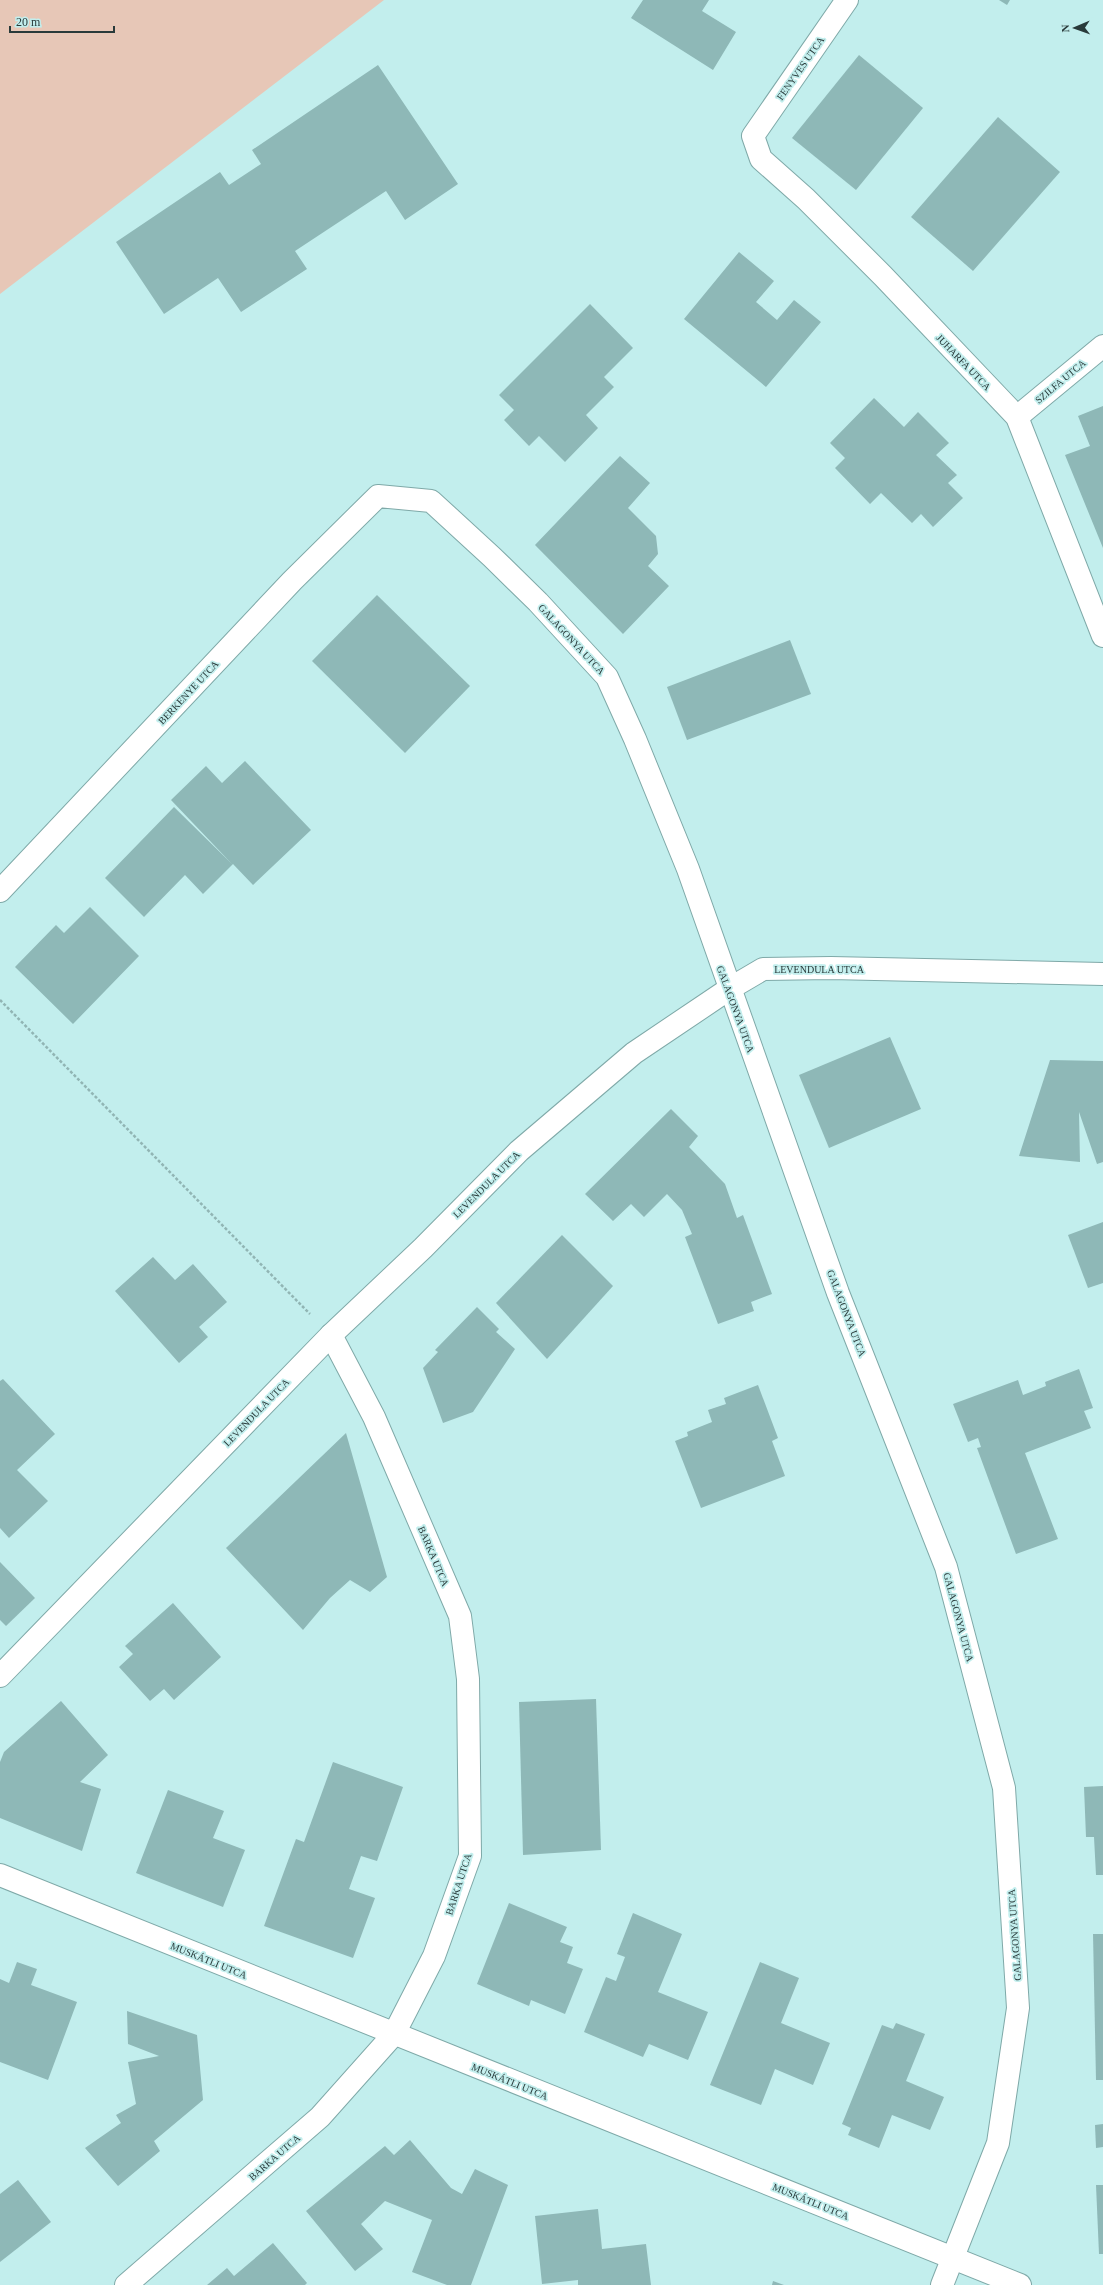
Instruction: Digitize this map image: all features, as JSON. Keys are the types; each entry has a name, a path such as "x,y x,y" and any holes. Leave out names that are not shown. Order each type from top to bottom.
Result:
{"street":[{"name":"FENYVES UTCA","path":"753,136 847,0"},
{"name":"JUHARFA UTCA","path":"753,136 761,160 806,199 878,271 1017,417 1103,636"},
{"name":"SZILFA UTCA","path":"1017,417 1103,346"},
{"name":"BERKENYE UTCA","path":"0,891 292,582 378,496"},
{"name":"GALAGONYA UTCA","path":"378,496 430,501 492,557 538,602 607,677 635,739 688,870 838,1293 946,1568 1004,1788 1018,2008 998,2143 942,2285"},
{"name":"LEVENDULA UTCA","path":"0,1676 331,1335 423,1248 519,1151 634,1053 729,989 763,969 831,968 1103,974"},
{"name":"BARKA UTCA","path":"126,2285 320,2117 394,2034 434,1956 470,1856 468,1679 460,1616 374,1417 331,1335"},
{"name":"MUSKÁTLI UTCA","path":"0,1875 1020,2285"}],"path":[{"path":"0,1000 331,1335"}],"shaded area":[{"path":"0,0 384,0 0,294"}],"building":[{"path":"643,0 709,0 702,11 736,32 713,70 631,18"},
{"path":"999,0 1010,0 1007,5"},
{"path":"859,55 923,108 856,190 792,138"},
{"path":"378,65 458,184 405,220 386,191 295,251 307,269 241,312 218,278 164,314 116,242 220,172 229,185 261,164 252,150"},
{"path":"998,117 1060,172 973,271 911,217"},
{"path":"739,252 774,281 756,302 777,320 794,300 821,322 766,387 684,319"},
{"path":"590,304 633,348 604,377 614,387 586,415 598,428 565,462 539,436 529,446 504,420 514,410 499,395"},
{"path":"874,398 904,427 918,412 949,443 936,455 957,475 948,483 963,498 933,527 921,514 912,523 881,493 870,504 835,468 845,458 830,443"},
{"path":"1103,406 1103,548 1065,455 1090,446 1078,416"},
{"path":"620,456 650,483 628,508 656,536 658,554 648,566 669,586 623,634 535,545"},
{"path":"377,595 470,686 405,753 312,661"},
{"path":"790,640 811,694 687,740 667,687"},
{"path":"245,761 311,830 253,885 233,864 203,894 185,875 144,917 105,878 174,807 232,864 171,800 206,766 222,783"},
{"path":"90,907 139,956 73,1024 15,967 56,925 64,933"},
{"path":"890,1037 921,1109 829,1148 799,1075"},
{"path":"1050,1060 1103,1061 1103,1162 1097,1164 1079,1112 1080,1162 1019,1156"},
{"path":"671,1109 698,1136 689,1147 725,1184 737,1218 743,1215 772,1294 751,1302 754,1311 718,1324 685,1237 692,1234 682,1210 667,1194 644,1217 631,1204 613,1221 585,1194"},
{"path":"1103,1222 1103,1283 1088,1288 1068,1235"},
{"path":"562,1235 613,1286 547,1359 496,1303"},
{"path":"153,1257 175,1280 193,1264 227,1302 199,1327 208,1337 179,1363 115,1291"},
{"path":"477,1307 499,1329 496,1332 515,1349 473,1412 443,1423 423,1368 438,1352 435,1350"},
{"path":"1079,1369 1093,1408 1084,1411 1091,1428 1025,1453 1058,1539 1016,1554 977,1448 981,1447 978,1438 968,1442 953,1404 1018,1380 1023,1395 1046,1386 1045,1382"},
{"path":"3,1379 55,1434 17,1470 48,1501 9,1538 0,1528 0,1381"},
{"path":"758,1385 778,1438 772,1441 785,1476 701,1508 675,1441 688,1436 687,1432 712,1422 708,1410 726,1404 724,1398"},
{"path":"346,1433 387,1577 370,1592 350,1580 330,1598 303,1630 226,1548"},
{"path":"0,1562 35,1598 6,1626 0,1620"},
{"path":"173,1603 221,1657 174,1700 164,1689 150,1701 119,1667 133,1654 125,1646"},
{"path":"596,1699 601,1850 523,1855 519,1702"},
{"path":"61,1701 108,1755 80,1782 101,1789 82,1851 0,1818 0,1762 4,1752"},
{"path":"333,1762 403,1787 377,1861 361,1856 349,1889 375,1898 353,1958 264,1926 296,1839 304,1842"},
{"path":"1103,1786 1103,1875 1096,1875 1094,1837 1086,1837 1084,1787"},
{"path":"168,1790 224,1811 213,1838 245,1850 223,1907 136,1873"},
{"path":"509,1903 567,1927 560,1942 573,1947 567,1963 583,1969 565,2014 531,2000 529,2006 477,1984"},
{"path":"633,1913 682,1934 658,1992 708,2012 688,2060 649,2044 643,2057 584,2032 606,1977 616,1981 625,1957 617,1954"},
{"path":"1093,1934 1103,1934 1103,2080 1096,2080"},
{"path":"17,1962 37,1969 31,1985 77,2002 48,2080 0,2062 0,1979 9,1983"},
{"path":"760,1962 799,1978 781,2023 830,2043 813,2085 775,2069 761,2105 710,2085"},
{"path":"127,2011 197,2035 203,2100 154,2141 160,2151 118,2186 85,2148 121,2123 116,2115 136,2104 128,2062 159,2056 128,2044"},
{"path":"896,2023 925,2034 906,2081 944,2097 930,2130 892,2115 879,2148 848,2135 851,2128 842,2124 882,2025 893,2029"},
{"path":"1103,2124 1103,2147 1096,2148 1095,2125"},
{"path":"410,2140 451,2188 462,2194 475,2169 508,2185 471,2285 447,2285 412,2272 432,2220 385,2201 361,2224 383,2249 355,2271 306,2211 385,2146 394,2155"},
{"path":"18,2180 51,2222 0,2262 0,2194"},
{"path":"1096,2185 1103,2185 1103,2254 1099,2254"},
{"path":"598,2209 602,2249 646,2244 651,2285 578,2285 578,2280 542,2284 535,2216"},
{"path":"273,2243 307,2283 305,2285 207,2285 227,2268 234,2276"},
{"path":"773,2281 784,2285 772,2285"}]}
